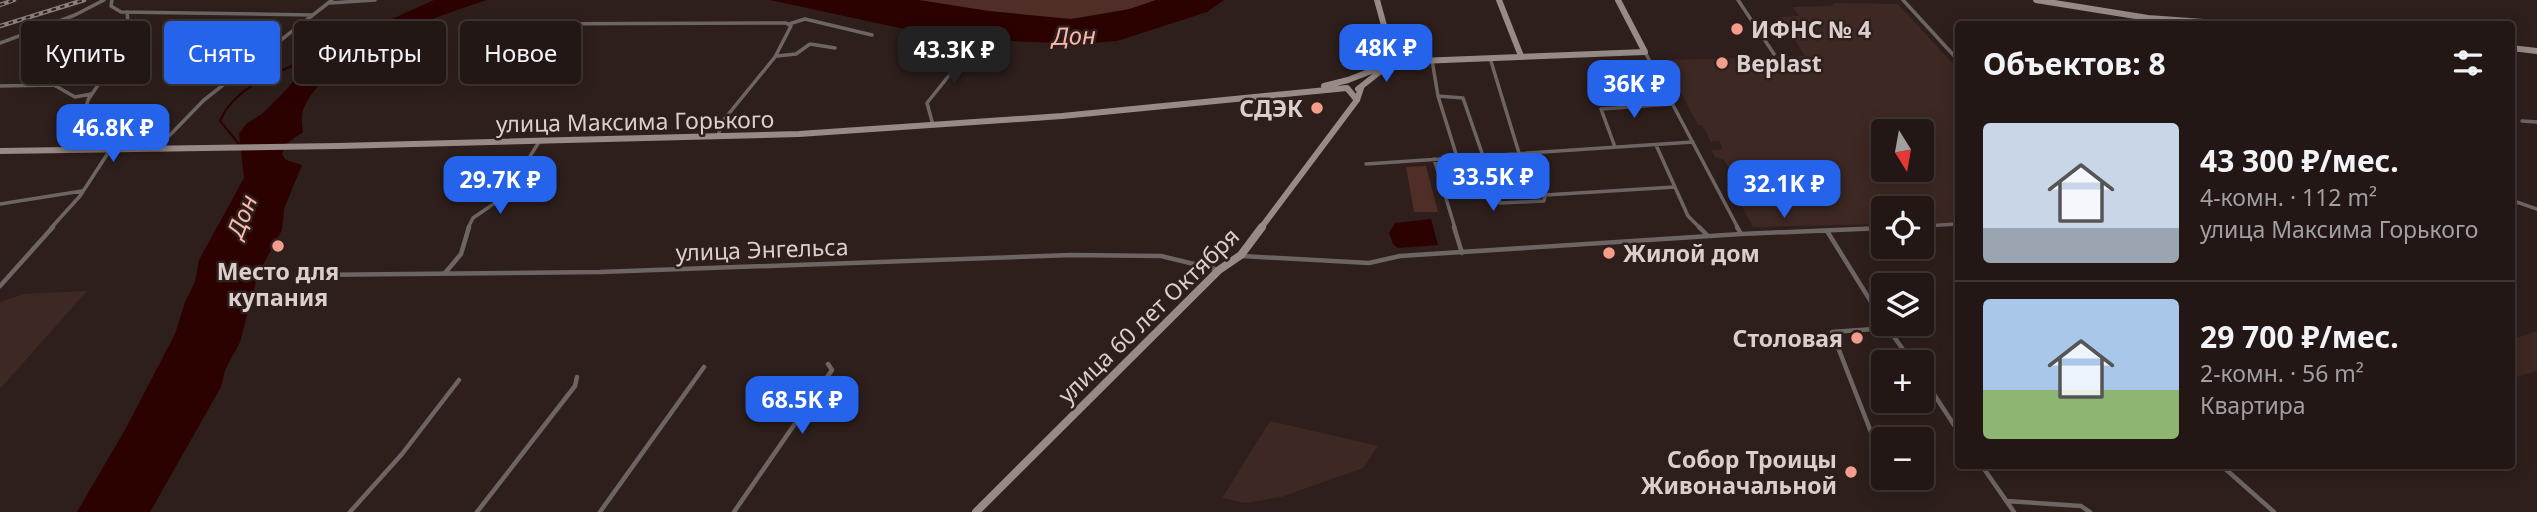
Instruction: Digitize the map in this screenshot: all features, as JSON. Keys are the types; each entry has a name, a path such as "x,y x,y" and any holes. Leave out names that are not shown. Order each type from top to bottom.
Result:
{"main road":[{"path":"1377,0 1394,62"},
{"path":"1499,0 1521,56"},
{"path":"1348,84 1394,62 1644,52 1618,0"},
{"path":"2036,0 2157,19 2187,21"},
{"path":"2515,48 2537,51"},
{"path":"1348,84 1362,87 1394,62"},
{"path":"1348,84 1357,100"},
{"name":"улица Максима Горького","path":"110,150 799,134 1194,104 1348,84"},
{"name":"улица 60 лет Октября","path":"976,512 1219,270 1241,256 1357,100 1362,87"},
{"path":"0,150 110,150"}],"street":[{"path":"0,43 75,15 104,0"},
{"path":"112,0 111,6 127,12 313,15"},
{"path":"92,141 103,138 158,141 171,134 200,103 330,1 375,0"},
{"path":"1738,0 1774,54"},
{"path":"1903,0 1955,57"},
{"path":"86,108 122,44 130,17 127,12"},
{"path":"581,24 788,24 805,19 872,35"},
{"path":"718,136 722,122 776,56 791,26 788,24"},
{"path":"776,56 796,54 810,44 835,48"},
{"path":"933,125 928,103 971,48"},
{"path":"1644,52 1741,234"},
{"path":"1490,57 1498,91 1519,153"},
{"path":"1432,59 1438,96 1457,157"},
{"path":"0,86 54,85 75,97 93,116 97,131 92,141 81,151"},
{"path":"75,97 92,94"},
{"path":"1438,96 1463,98 1483,156"},
{"path":"1615,147 1601,110 1673,104"},
{"path":"2522,121 2537,122"},
{"path":"444,273 461,254 464,236 472,219 505,196 533,147 541,140"},
{"path":"1366,164 1693,142"},
{"path":"1656,145 1688,216 1708,236"},
{"path":"0,286 83,190 110,150"},
{"path":"1467,157 1474,181 1493,180 1500,203 1544,201 1545,195 1675,187"},
{"path":"1434,159 1462,253"},
{"path":"0,204 83,190"},
{"path":"2515,201 2537,209"},
{"path":"1934,226 1955,225"},
{"path":"1241,256 1369,263 1400,256 1741,234 1871,229"},
{"path":"1827,231 1871,302"},
{"name":"улица Энгельса","path":"305,275 768,267 1071,255 1161,256 1219,270"},
{"path":"1871,326 1832,332 1871,432"},
{"path":"734,512 832,370 828,364"},
{"path":"600,512 704,367"},
{"path":"477,512 575,386 577,377"},
{"path":"350,512 401,454 459,380"},
{"path":"1934,394 1955,426"},
{"path":"1984,469 2014,512"},
{"path":"2225,469 2274,512"},
{"path":"2006,501 2081,506 2090,512"}],"shaded area":[{"path":"919,0 1156,0 1093,17 1053,19 1015,16"},
{"path":"1835,3 1898,4 1955,66 1955,222 1934,223 1934,196 1871,196 1871,224 1753,227 1731,186 1736,182 1724,160 1715,157 1711,150 1723,149 1719,141 1711,142 1702,125 1698,125 1672,76 1675,75 1669,60 1805,56 1780,17 1799,16 1793,7 1831,6"},
{"path":"1426,166 1438,212 1414,212 1406,167"},
{"path":"87,291 0,389 0,302 24,294"},
{"path":"2537,331 2537,371 2515,378 2515,339"},
{"path":"1270,421 1378,446 1363,468 1281,497 1245,503 1222,498"}],"water":[{"path":"434,0 487,0 429,21 387,21"},
{"name":"Дон","path":"770,0 919,0 989,11 1071,19 1130,9 1156,0 1224,0 1207,12 1117,41 1077,44 946,38"},
{"name":"Дон","path":"294,81 294,84 321,84 303,110 303,132 286,144 282,154 286,160 302,165 284,209 282,230 258,274 240,342 225,370 221,387 150,512 77,512 126,428 175,334 185,302 195,282 199,260 244,178 239,134 246,124 262,114"},
{"path":"1431,219 1438,245 1398,248 1393,244 1389,233 1395,223"}],"waterway":[{"path":"239,144 220,121 227,109 247,89 294,65"}],"railway":[{"path":"0,5 14,0"},
{"path":"0,26 84,0"}],"place":[{"name":"ИФНС № 4","path":"1737,29"},
{"name":"Beplast","path":"1722,63"},
{"name":"СДЭК","path":"1317,108"},
{"name":"Место для купания","path":"278,246"},
{"name":"Жилой дом","path":"1609,253"},
{"name":"Столовая","path":"1857,338"},
{"name":"Собор Троицы Живоначальной","path":"1851,472"}]}
